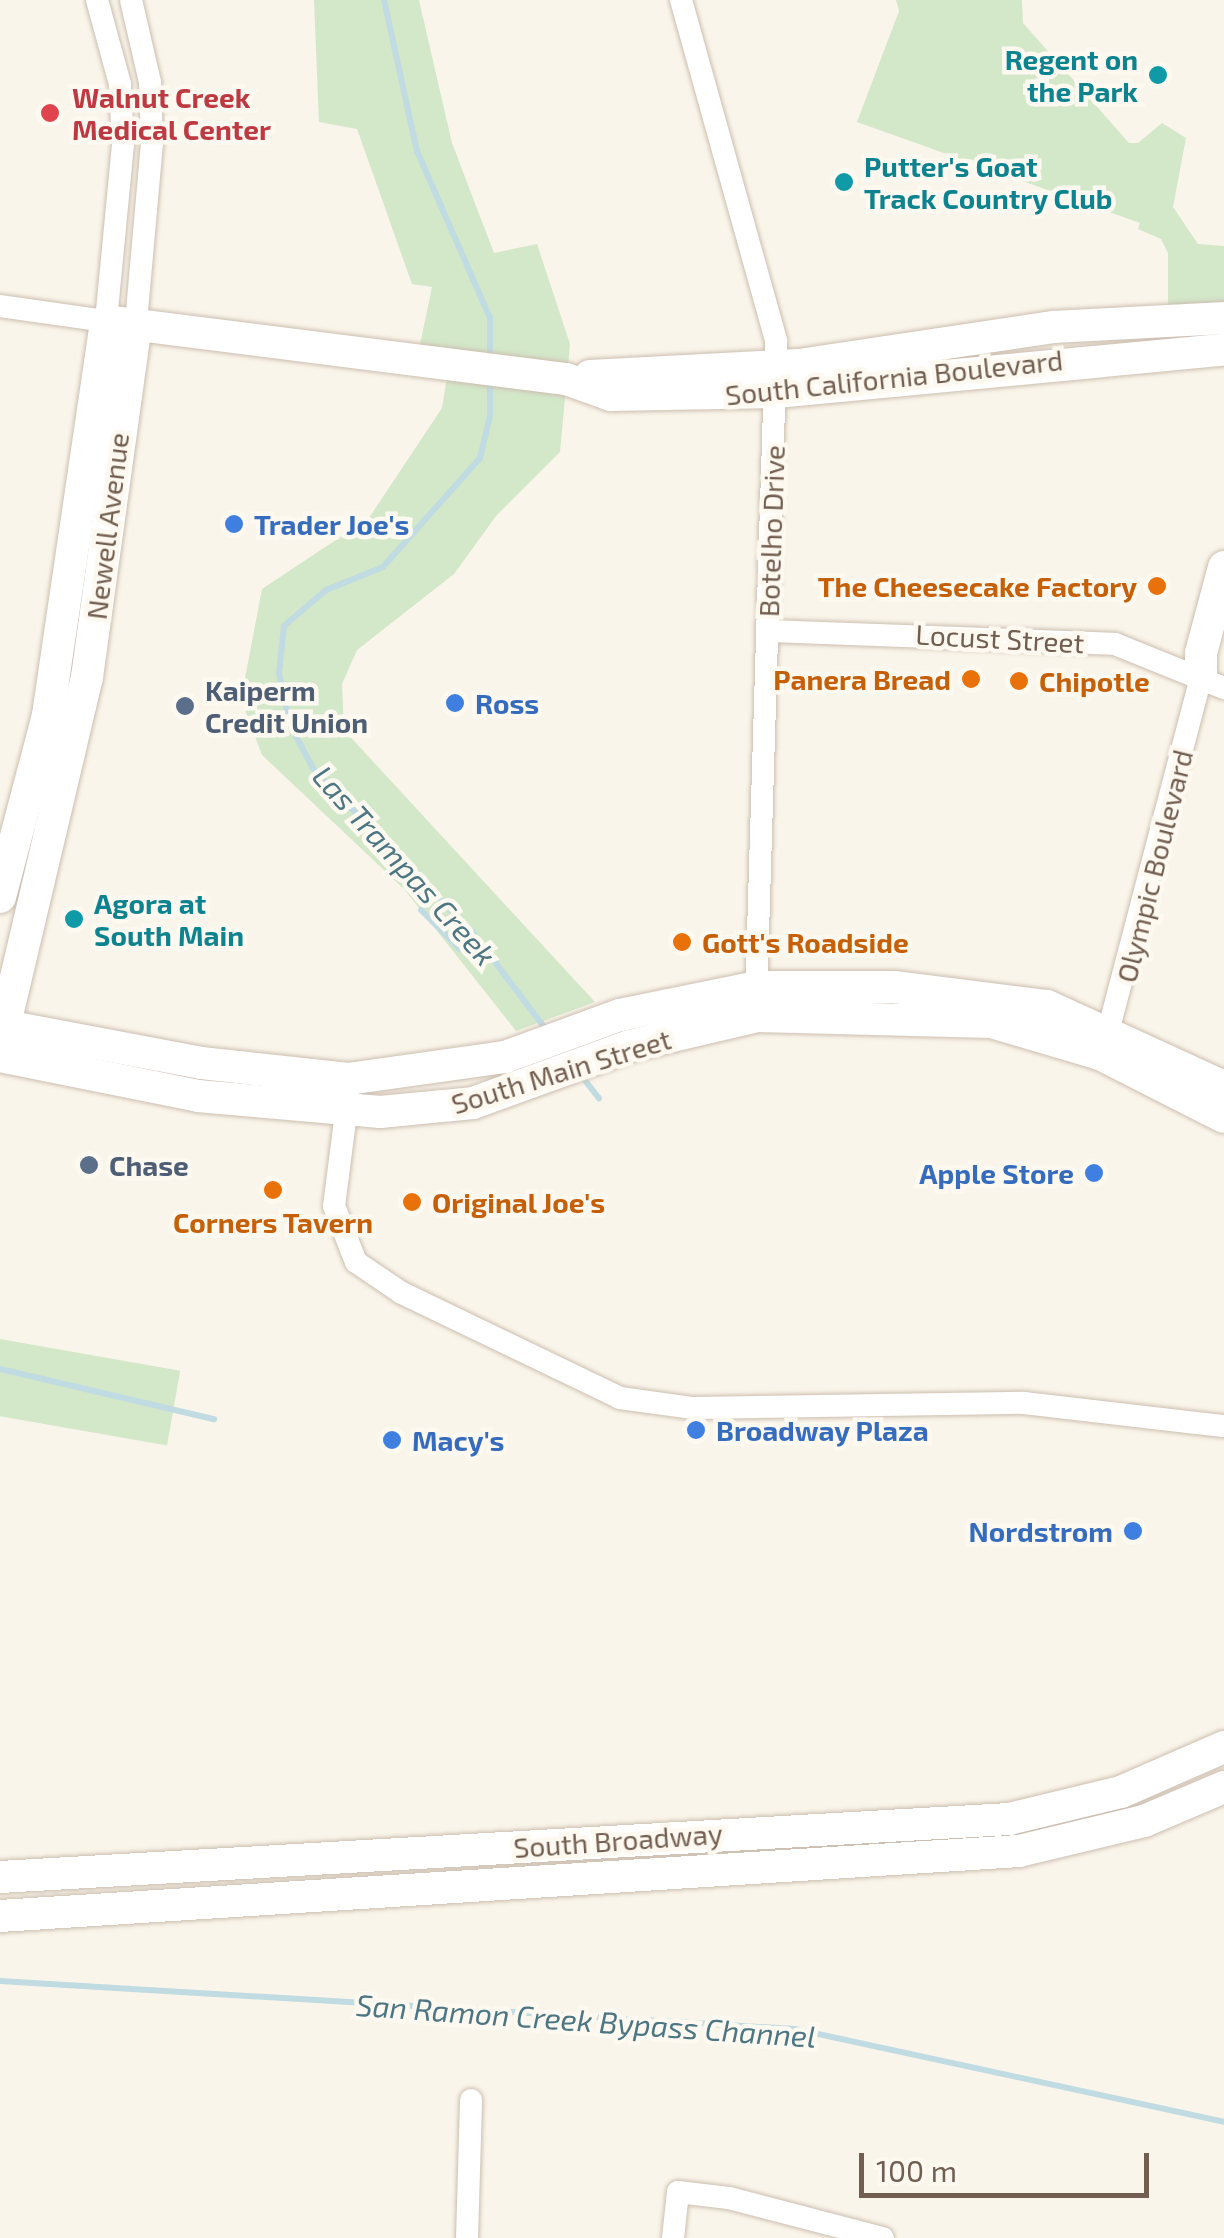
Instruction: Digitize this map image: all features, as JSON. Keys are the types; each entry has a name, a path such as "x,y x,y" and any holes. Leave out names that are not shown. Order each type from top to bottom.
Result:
{"main road":[{"name":"South California Boulevard","path":"776,379 1054,326 1224,318"},
{"name":"South California Boulevard","path":"121,322 566,379 611,395 776,379 1224,350"},
{"name":"Newell Avenue","path":"0,897 48,714 121,322"},
{"name":"Newell Avenue","path":"1,1038 87,677 121,322"},
{"name":"Olympic Boulevard","path":"1213,682 1201,652 1224,567"},
{"name":"Olympic Boulevard","path":"1213,682 1224,616"},
{"name":"South Main Street","path":"348,1095 756,1001 991,1022 1106,1043 1224,1086"},
{"name":"South Main Street","path":"1,1038 202,1063 415,1111 515,1090 625,1031"},
{"name":"South Main Street","path":"1106,1043 1224,1117"},
{"name":"South Broadway","path":"0,1877 1009,1819 1121,1792 1224,1748"},
{"name":"South Broadway","path":"0,1916 1019,1851 1144,1821 1224,1788"}],"street":[{"name":"Newell Avenue","path":"97,0 120,84 121,322"},
{"name":"Newell Avenue","path":"121,322 152,142 150,82 131,0"},
{"name":"Botelho Drive","path":"682,0 776,340 756,1001"},
{"name":"South California Boulevard","path":"0,306 121,322"},
{"name":"Locust Street","path":"767,631 1098,643 1213,682"},
{"name":"Olympic Boulevard","path":"1106,1043 1213,682"},
{"path":"348,1095 334,1206 356,1262 402,1293 620,1398 693,1408 1048,1405 1224,1426"},
{"path":"467,2238 472,2100"},
{"path":"673,2238 678,2192 730,2198 883,2238"}],"green space":[{"path":"314,0 419,0 452,143 494,253 537,244 570,344 560,452 496,516 454,574 357,650 342,684 344,730 595,1002 516,1031 404,889 262,755 241,699 262,589 369,518 442,408 449,364 417,359 432,287 412,284 357,129 319,122"},
{"path":"896,0 1022,0 1023,23 1129,143 1138,143 1162,123 1186,138 1173,207 1198,244 1224,246 1224,318 1168,322 1168,253 1161,239 1138,229 1140,223 857,122 899,11"},
{"path":"0,1339 180,1371 167,1446 0,1416"}],"waterway":[{"name":"Las Trampas Creek","path":"384,0 417,151 490,318 490,360"},
{"name":"Las Trampas Creek","path":"490,378 490,416 480,458 383,567 326,590 284,626 279,673 290,725 314,770 473,933 548,1032"},
{"path":"421,910 460,949 487,955"},
{"name":"Las Trampas Creek","path":"580,1074 599,1098"},
{"path":"0,1369 214,1419"},
{"name":"San Ramon Creek Bypass Channel","path":"0,1981 795,2029 1224,2122"}],"place":[{"name":"Regent on the Park","path":"1158,75"},
{"name":"Walnut Creek Medical Center","path":"50,113"},
{"name":"Putter's Goat Track Country Club","path":"844,182"},
{"name":"Trader Joe's","path":"234,524"},
{"name":"The Cheesecake Factory","path":"1157,586"},
{"name":"Panera Bread","path":"971,679"},
{"name":"Chipotle","path":"1019,681"},
{"name":"Ross","path":"455,703"},
{"name":"Kaiperm Credit Union","path":"185,706"},
{"name":"Agora at South Main","path":"74,919"},
{"name":"Gott's Roadside","path":"682,942"},
{"name":"Chase","path":"89,1165"},
{"name":"Apple Store","path":"1094,1173"},
{"name":"Corners Tavern","path":"273,1190"},
{"name":"Original Joe's","path":"412,1202"},
{"name":"Broadway Plaza","path":"696,1430"},
{"name":"Macy's","path":"392,1440"},
{"name":"Nordstrom","path":"1133,1531"}]}
